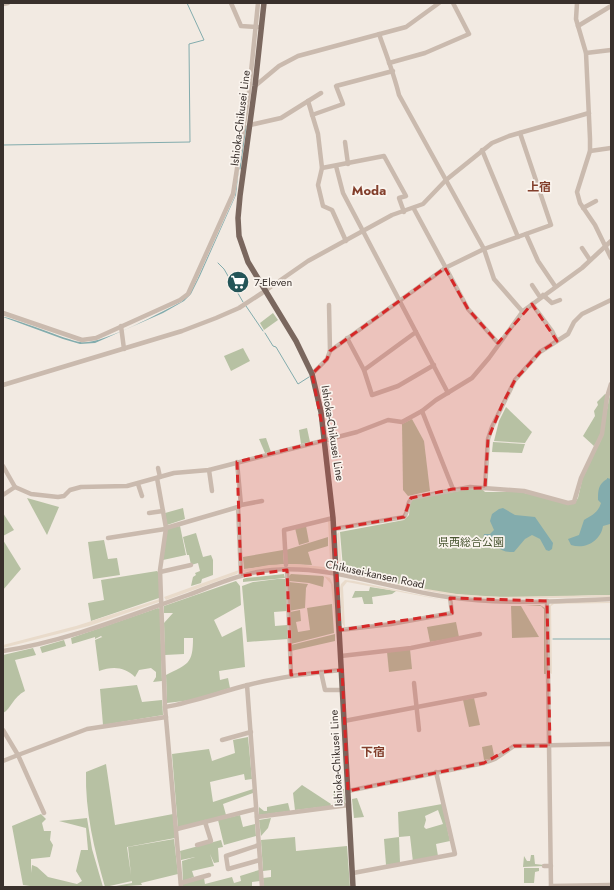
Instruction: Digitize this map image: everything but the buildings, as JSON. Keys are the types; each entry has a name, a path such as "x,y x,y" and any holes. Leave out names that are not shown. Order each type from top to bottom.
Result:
{"main road":[{"name":"Ishioka-Chikusei Line","path":"264,3 259,27 255,86 251,93 250,125 240,196 238,230 248,262 296,341 312,374 319,398 334,529 353,887"}],"street":[{"path":"3,4 8,3"},
{"path":"231,3 241,26 259,27"},
{"path":"3,313 82,340 96,338 180,300 188,294 233,194 251,93 259,27 258,3"},
{"path":"255,86 280,66 298,56 411,24 439,3"},
{"path":"389,63 425,53 470,34 453,3"},
{"path":"576,3 576,20 586,53 590,151 577,192 583,208 595,225 611,258"},
{"path":"578,26 611,6"},
{"path":"379,34 393,71 399,95 484,249 494,279 522,312"},
{"path":"586,53 611,50"},
{"path":"312,115 343,104 336,86 393,71"},
{"path":"250,125 281,118 321,93"},
{"path":"308,101 318,134 322,168 318,185 323,206 332,210 346,241"},
{"path":"3,385 184,331 239,308 265,292 308,261 364,232 392,215 414,209 423,204 446,180 492,143 520,133 589,113"},
{"path":"330,351 445,268 484,249 551,225 520,133"},
{"path":"346,142 348,164"},
{"path":"590,151 611,148"},
{"path":"482,150 518,238"},
{"path":"322,168 384,156 406,196 399,198 404,212"},
{"path":"336,166 343,193 448,393"},
{"path":"583,208 596,201"},
{"path":"414,209 468,309 498,343"},
{"path":"526,234 540,263 555,286"},
{"path":"3,466 15,487 31,494 58,497 64,496 70,490 81,486 127,486 174,473 210,470 357,432 388,420 402,422 422,411 476,375 522,312 590,260 611,241"},
{"path":"582,248 590,260"},
{"path":"540,263 545,260"},
{"path":"532,284 542,296 552,303 560,300"},
{"path":"485,488 488,439 502,405 515,380 540,352 568,334 574,322 582,314 611,300"},
{"path":"532,304 552,331 557,341"},
{"path":"312,374 328,359 330,351 329,305"},
{"path":"122,326 124,349"},
{"path":"364,370 416,332"},
{"path":"347,338 364,370 372,395 398,386 434,365"},
{"path":"334,529 404,517 407,514 408,505 412,498 453,489 470,487 524,491 568,503 574,502 581,478 602,434 607,397 611,384"},
{"path":"422,411 453,489"},
{"path":"237,462 240,506 241,576"},
{"path":"158,468 166,528 160,572 165,707 181,885 210,875"},
{"path":"210,470 212,491"},
{"path":"138,484 142,496"},
{"path":"3,495 15,487"},
{"path":"108,538 166,528 262,501"},
{"path":"149,513 163,511"},
{"path":"291,675 284,530 333,518"},
{"path":"160,572 191,565"},
{"name":"Chikusei-kansen Road","path":"3,652 60,638 241,576 256,572 287,568 336,574 423,594 450,598 484,600 611,599"},
{"path":"340,630 391,624 452,613 450,598"},
{"path":"547,600 551,886 611,885"},
{"path":"341,656 411,648 480,634"},
{"path":"165,707 193,702 247,685 291,675 342,670"},
{"path":"321,672 324,690 342,690"},
{"path":"414,683 419,730"},
{"path":"247,685 262,887"},
{"path":"344,721 485,694"},
{"path":"3,761 87,729 166,717"},
{"path":"3,730 18,755 44,813"},
{"path":"222,740 251,732"},
{"path":"348,791 484,763 495,759 514,746 611,744"},
{"path":"353,873 455,854 436,772"},
{"path":"257,817 349,806"},
{"path":"177,829 256,809"},
{"path":"197,845 212,841 206,822"},
{"path":"259,845 226,856 228,869 260,860"},
{"path":"544,866 551,866"}],"highlighted area":[{"path":"445,268 468,309 498,343 532,304 557,341 540,352 515,380 502,405 488,439 485,488 453,489 411,498 404,517 334,529 340,630 452,613 450,598 547,601 550,746 514,746 484,763 348,791 342,670 291,675 287,570 241,576 237,462 325,440 312,374 327,359 330,351"}],"green space":[{"path":"273,313 278,320 264,330 260,323"},
{"path":"243,348 250,361 231,371 224,356"},
{"name":"県西総合公園","path":"611,389 611,595 520,597 450,594 407,586 349,571 343,568 340,532 404,520 409,515 410,503 413,499 470,489 483,490 485,492 520,492 574,504 578,498 583,476 601,440"},
{"path":"605,394 607,395 601,434 594,446 583,436 595,416 594,411 598,405 597,402"},
{"path":"506,407 532,432 525,443 494,441 499,421"},
{"path":"412,419 424,441 430,491 408,496 403,490 402,424"},
{"path":"307,428 310,442 301,444 299,430"},
{"path":"266,438 271,452 265,453 259,439"},
{"path":"493,442 525,444 522,453 492,452"},
{"path":"27,498 59,507 47,535"},
{"path":"183,508 185,519 167,525 165,513"},
{"path":"3,513 14,530 3,536"},
{"path":"180,526 186,555 163,560 167,529"},
{"path":"306,526 309,542 299,545 295,528"},
{"path":"196,533 203,557 211,555 213,560 213,575 202,579 201,583 191,586 193,577 196,575 195,573 200,571 198,563 191,565 183,537"},
{"path":"328,537 328,546 308,552 312,565 287,564 286,550"},
{"path":"3,540 21,569 3,590"},
{"path":"104,540 108,559 117,558 120,575 93,579 88,542"},
{"path":"283,550 284,564 244,569 243,557"},
{"path":"157,571 159,573 159,598 91,621 88,603 104,600 101,580"},
{"path":"284,574 285,578 243,582 243,579 246,578"},
{"path":"291,574 323,576 323,587 309,583 289,581 289,576"},
{"path":"286,579 287,611 274,612 275,626 287,625 288,639 247,642 242,586 253,582"},
{"path":"236,581 240,586 241,605 214,620 222,637 242,627 245,667 219,671 220,680 228,678 230,688 192,700 167,703 166,675 188,662 192,653 193,638 184,638 184,654 165,655 164,623 173,613 164,613 164,606"},
{"path":"289,582 308,584 306,588 305,608 289,611"},
{"path":"370,587 396,591 392,594 372,597 373,604 364,604 362,597 352,598 355,591 369,591"},
{"path":"332,604 334,633 291,644 290,612 300,610 301,621 296,622 298,632 310,630 307,608"},
{"path":"525,605 540,605 545,608 546,674 544,674 544,609 541,606"},
{"path":"511,606 521,606 539,637 512,638"},
{"path":"158,608 160,609 162,681 153,682 156,677 156,672 151,668 139,670 135,677 127,671 118,668 109,668 99,671 95,640 102,637 101,636 95,639 95,637 72,644 71,638"},
{"path":"456,622 459,637 430,642 427,627"},
{"path":"335,634 335,641 291,651 291,645"},
{"path":"64,640 66,646 42,653 40,647"},
{"path":"33,648 36,655 15,660 25,691 18,696 3,713 3,655"},
{"path":"410,649 412,669 389,672 387,652"},
{"path":"137,685 142,702 162,700 163,715 103,725 100,689"},
{"path":"474,698 480,725 469,727 463,700"},
{"path":"248,737 252,779 245,780 244,774 210,782 213,802 253,789 253,793 223,804 226,815 178,828 172,754 209,749 212,761 235,753 233,740"},
{"path":"492,745 494,755 490,759 484,760 482,747"},
{"path":"106,764 115,825 173,814 175,838 127,847 131,875 128,847 174,839 178,874 141,883 142,885 111,887 132,883 132,881 105,887 91,830 87,801 86,772"},
{"path":"302,785 331,804 330,806 295,810 293,793"},
{"path":"344,789 345,804 332,806 337,799 333,794 333,790"},
{"path":"357,798 364,817 354,818 352,799"},
{"path":"288,803 290,811 259,815 259,807 264,811 267,811 267,807"},
{"path":"442,804 450,841 436,844 438,856 413,862 410,836 399,837 398,812","holes":["438,810 443,824 426,829 424,827 426,820 425,816"]},
{"path":"41,814 46,819 42,823 44,831 51,831 50,840 53,845 50,857 31,859 31,873 32,865 37,867 48,877 77,884 82,881 76,871 81,850 88,850 86,828 59,821 87,818 92,849 103,887 37,887 23,885 12,826"},
{"path":"240,815 243,827 255,824 256,836 224,845 218,820"},
{"path":"271,818 268,828 261,836 259,820"},
{"path":"295,837 296,851 347,846 350,887 264,887 263,878 271,877 271,870 263,871 261,840"},
{"path":"399,837 400,863 386,865 384,839"},
{"path":"221,840 223,847 218,848 219,862 214,863 210,854 214,866 192,871 194,877 183,881 182,861 195,857 181,860 180,851"},
{"path":"531,855 534,855 535,864 544,866 523,867 524,856 527,861 530,861"},
{"path":"524,868 539,868 539,871 535,872 534,883 524,883"},
{"path":"259,870 260,881 252,882 252,887 183,887 183,884 204,878 205,884 232,877 234,883 241,881 240,876"}],"shaded area":[{"path":"328,520 330,520 333,558 329,568 324,570 286,567 244,572 242,570 269,565 296,564 327,566 330,561"},
{"path":"339,532 343,569 396,584 457,594 500,597 611,595 611,597 493,599 456,596 396,585 342,570 339,565 337,534"},
{"path":"239,570 237,574 166,600 164,597"},
{"path":"324,576 330,578 334,587 337,641 331,584"},
{"path":"345,580 448,601 347,582 343,587 345,628 342,623 340,588 341,584"},
{"path":"160,599 159,602 89,626 3,648 3,645 76,626"},
{"path":"553,602 611,603 554,604 551,606 552,674 550,673 549,606"}],"water":[{"path":"239,168 236,195 200,276 191,294 184,301 163,313 95,343 80,344 3,317 7,317 73,340 89,342 115,334 181,302 189,295 197,280 235,196"},
{"path":"607,478 611,479 611,526 610,524 603,526 599,536 592,543 582,546 571,545 568,539 579,535 584,520 594,513 600,506 601,503 598,500 599,488"},
{"path":"503,508 515,515 535,517 553,543 552,549 549,551 546,550 540,539 532,535 525,539 514,552 504,551 492,543 483,540 484,534 490,534 494,530 490,521 492,514"}],"waterway":[{"path":"3,145 190,142 189,44 204,40 187,3"},
{"path":"240,169 246,126"},
{"path":"218,263 224,269 243,302"},
{"path":"246,306 263,331"},
{"path":"265,333 273,346 276,347 298,384 309,377"},
{"path":"553,639 611,639"}],"place":[{"name":"7-Eleven","path":"238,282"}],"district":[{"name":"上宿","path":"539,187"},
{"name":"Moda","path":"369,190"},
{"name":"下宿","path":"373,752"}]}
